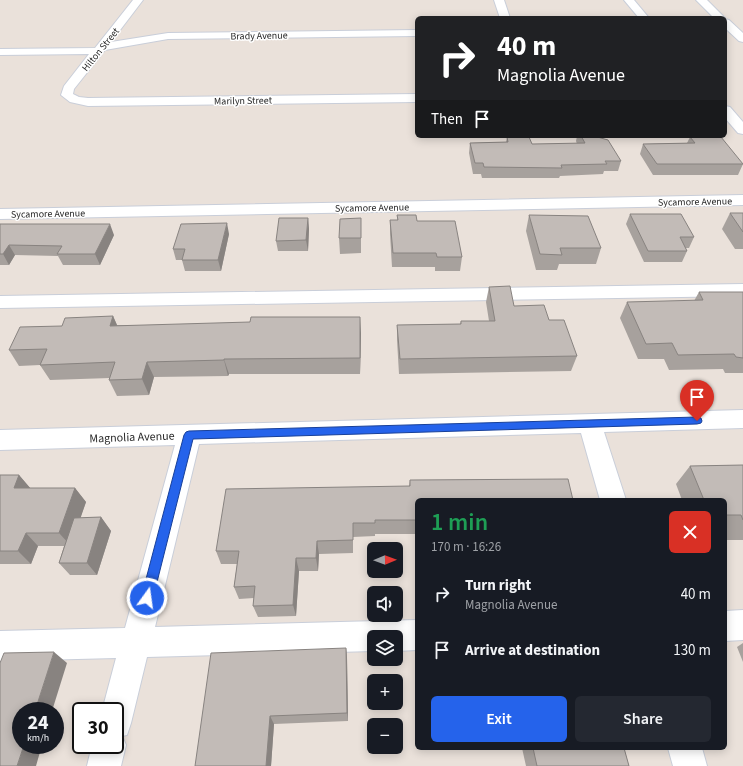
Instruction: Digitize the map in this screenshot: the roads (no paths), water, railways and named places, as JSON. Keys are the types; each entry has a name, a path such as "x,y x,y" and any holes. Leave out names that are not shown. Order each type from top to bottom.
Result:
{"street":[{"name":"Hilton Street","path":"70,98 67,95 68,89 138,0"},
{"path":"499,0 504,16"},
{"path":"628,0 642,16"},
{"path":"701,0 718,16"},
{"path":"727,24 743,39"},
{"name":"Brady Avenue","path":"0,52 99,49 168,36 415,33"},
{"name":"Marilyn Street","path":"70,98 88,102 415,98"},
{"path":"727,112 743,130"},
{"name":"Sycamore Avenue","path":"0,214 743,200"},
{"path":"0,302 743,290"},
{"name":"Magnolia Avenue","path":"0,440 743,419"},
{"path":"590,424 612,498"},
{"path":"121,702 189,435"},
{"path":"727,626 743,625"},
{"path":"0,646 415,636"},
{"path":"686,750 690,766"},
{"path":"104,766 107,754"}]}
